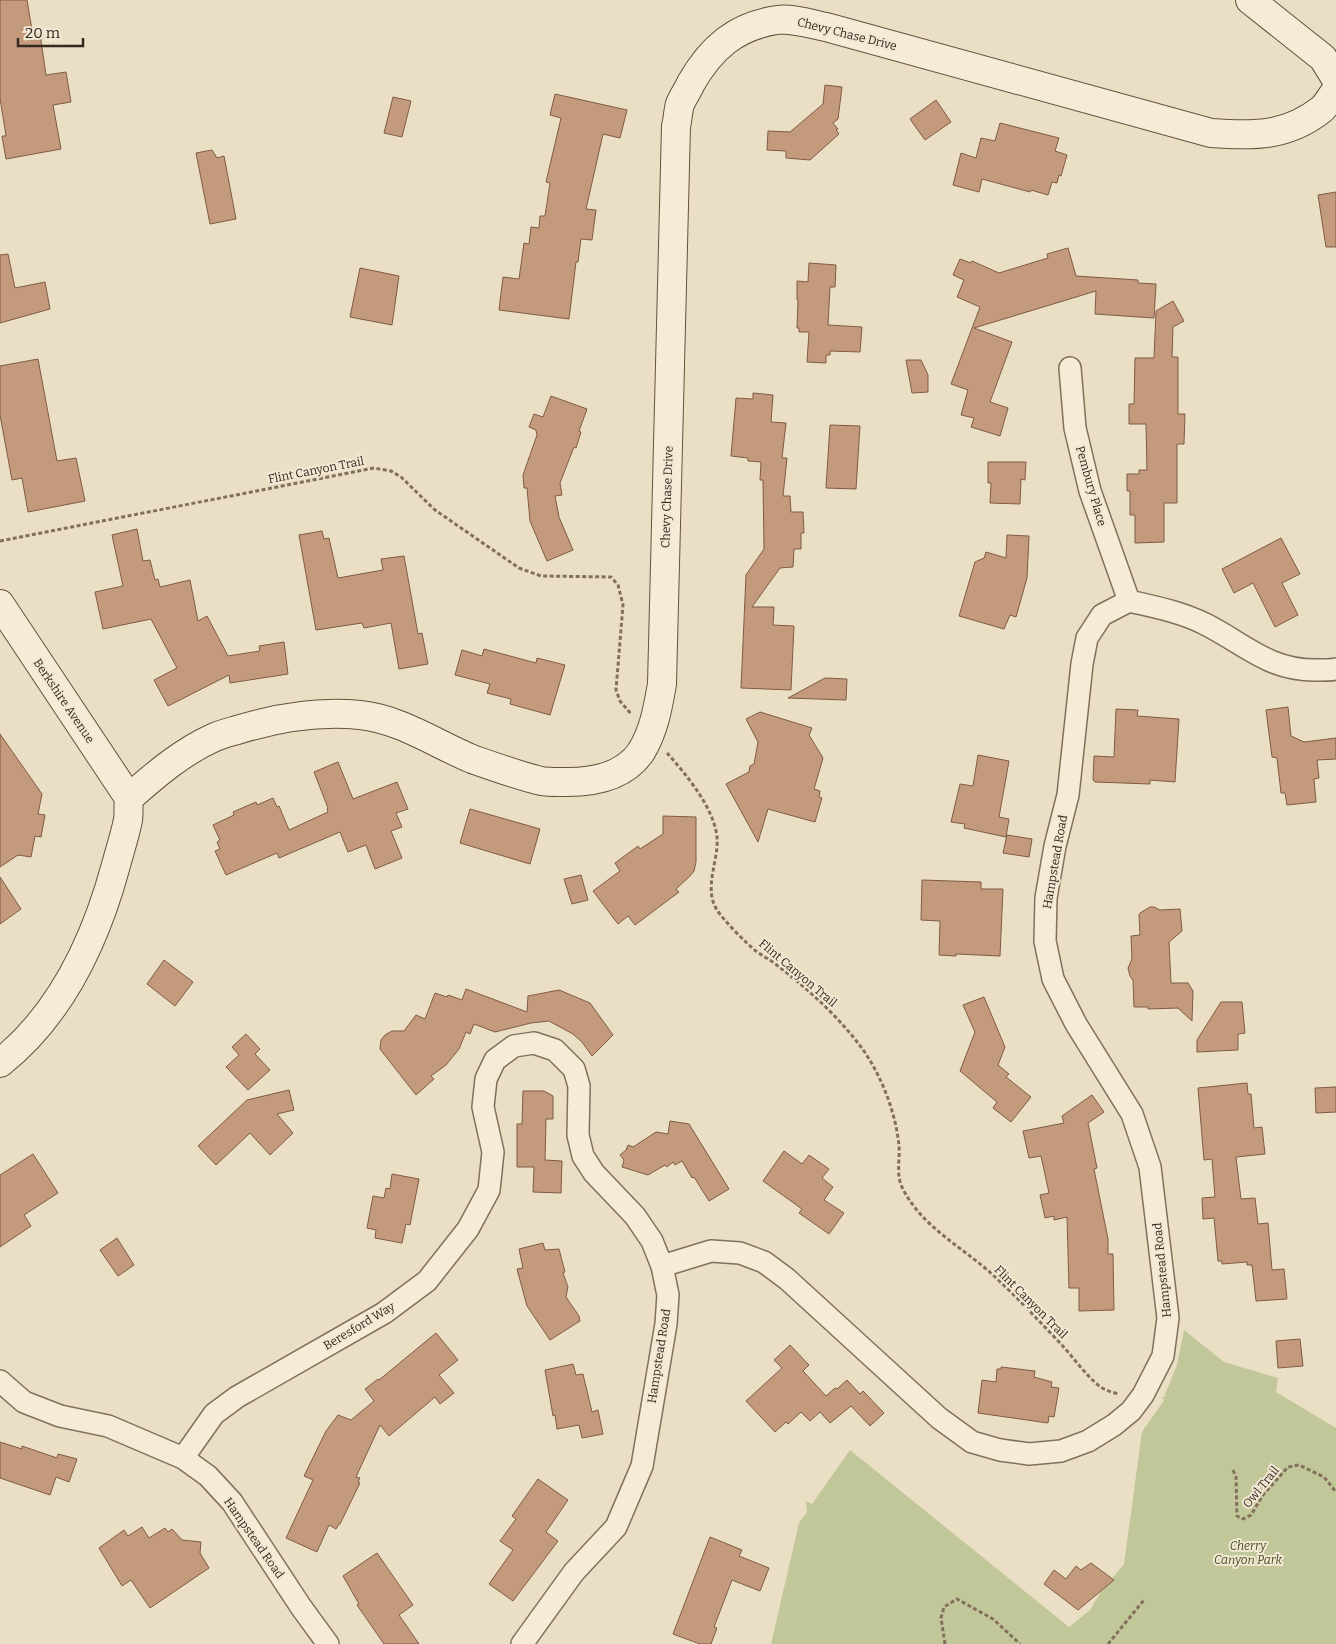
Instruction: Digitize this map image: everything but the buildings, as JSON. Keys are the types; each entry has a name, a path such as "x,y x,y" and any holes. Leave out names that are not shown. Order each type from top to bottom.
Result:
{"main road":[{"path":"1250,0 1323,58 1336,79"},
{"name":"Chevy Chase Drive","path":"129,798 182,755 215,736 248,726 290,717 361,715 384,720 472,759 542,781 577,782 608,777 627,766 640,753 650,735 657,712 662,684 676,126 680,104 699,69 719,44 731,36 778,20 798,21 826,27 1211,133 1271,134 1297,126 1323,108 1336,90"},
{"name":"Berkshire Avenue","path":"0,604 129,798"},
{"path":"0,1062 38,1026 64,990 88,946 110,889 128,820 129,798"}],"street":[{"name":"Pembury Place","path":"1070,368 1075,428 1090,491 1129,601"},
{"path":"1129,601 1176,612 1206,625 1270,662 1301,670 1336,668"},
{"name":"Hampstead Road","path":"522,1644 574,1572 616,1526 642,1466 666,1324 668,1295 662,1266 711,1251 740,1253 764,1262 787,1279 939,1418 972,1442 1000,1450 1029,1454 1061,1451 1088,1441 1114,1425 1130,1411 1143,1395 1162,1356 1168,1318 1150,1167 1132,1114 1076,1024 1053,979 1045,941 1046,898 1055,846 1068,795 1082,664 1087,638 1102,614 1129,601"},
{"name":"Beresford Way","path":"183,1458 214,1414 237,1397 384,1313 427,1281 468,1229 489,1190 493,1152 483,1107 486,1079 495,1060 514,1046 534,1043 554,1050 574,1069 580,1086 578,1135 583,1156 594,1173 641,1224 652,1240 662,1266"},
{"name":"Hampstead Road","path":"0,1381 24,1402 60,1416 108,1426 183,1458 208,1476 232,1502 301,1607 328,1644"}],"path":[{"name":"Flint Canyon Trail","path":"0,541 374,468 391,471 435,510 519,568 541,576 611,577 618,585 623,605 616,690 620,701 631,714"},
{"name":"Flint Canyon Trail","path":"665,751 693,785 715,825 717,838 711,892 712,902 716,910 756,951 786,973 841,1021 862,1048 874,1069 895,1116 901,1184 911,1204 926,1221 993,1275 1060,1342 1096,1383 1104,1390 1120,1394"},
{"name":"Owl Trail","path":"1233,1470 1236,1477 1237,1516 1243,1519 1252,1515 1263,1495 1288,1467 1299,1465 1324,1477 1336,1492"},
{"path":"945,1644 941,1618 944,1607 957,1599 993,1619 1020,1644"},
{"path":"1108,1644 1144,1600"}],"green space":[{"name":"Cherry Canyon Park","path":"1184,1330 1224,1362 1278,1378 1276,1392 1336,1428 1336,1644 771,1644 799,1523 807,1512 806,1501 812,1504 850,1450 1069,1627 1090,1610 1100,1593 1124,1564 1142,1432 1165,1399 1161,1399 1164,1397 1177,1365"}]}
